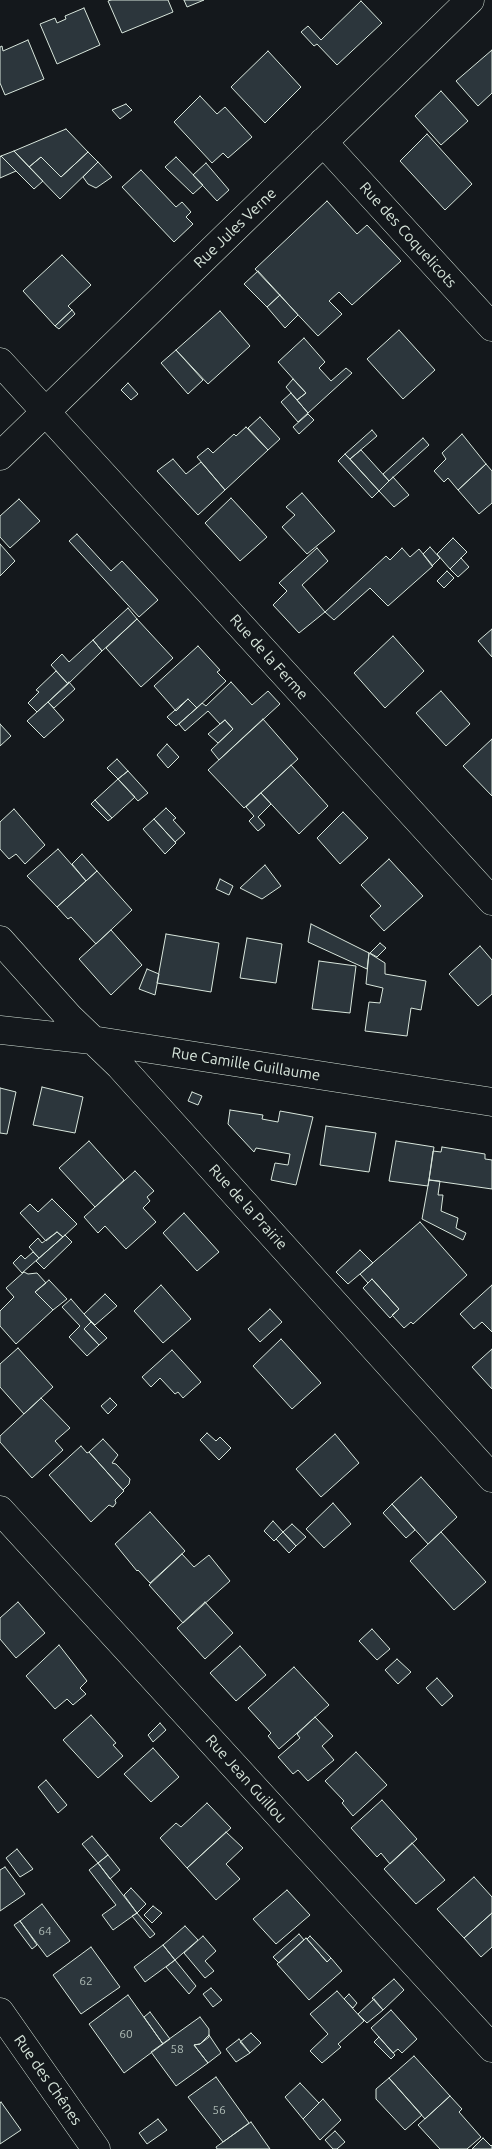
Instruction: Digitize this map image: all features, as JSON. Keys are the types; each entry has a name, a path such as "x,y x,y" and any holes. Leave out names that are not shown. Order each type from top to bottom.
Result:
{"street":[{"name":"Rue Jules Verne","path":"0,456 470,0"},
{"name":"Rue des Coquelicots","path":"323,142 492,327"},
{"name":"Rue de la Ferme","path":"0,362 492,901"},
{"name":"Rue de la Prairie","path":"0,940 92,1040 120,1066 492,1478"},
{"name":"Rue Camille Guillaume","path":"0,1030 92,1040 492,1102"},
{"name":"Rue Jean Guillou","path":"0,1510 492,2048"},
{"name":"Rue des Chênes","path":"0,2012 96,2149"}],"building":[{"path":"168,0 173,12 122,33 108,1"},
{"path":"184,0 204,0 187,7"},
{"path":"361,1 382,23 337,65 317,44 314,46 301,32 308,26 321,40"},
{"path":"84,8 100,45 57,64 40,24 55,18 57,23 66,19 65,16"},
{"path":"28,40 44,79 5,95 0,83 0,47 2,46 3,51"},
{"path":"492,50 492,93 478,106 456,81"},
{"path":"268,51 301,87 265,123 231,87"},
{"path":"441,91 468,121 441,145 415,116"},
{"path":"200,96 217,114 225,107 252,137 228,158 223,153 212,163 174,122"},
{"path":"126,104 132,110 120,119 112,110"},
{"path":"66,129 88,152 61,177 41,157 29,167 14,151"},
{"path":"427,134 472,184 445,210 400,161"},
{"path":"14,151 43,181 34,189 1,156"},
{"path":"88,152 98,162 60,199 29,167 41,157 61,177"},
{"path":"0,157 16,171 0,178"},
{"path":"176,157 203,185 193,194 165,167"},
{"path":"98,162 112,177 96,188 88,184 83,177"},
{"path":"206,163 229,190 217,201 193,175"},
{"path":"141,170 176,207 182,202 191,212 186,217 193,224 174,242 122,187"},
{"path":"327,201 357,234 367,225 401,261 352,305 339,292 329,301 342,314 318,336 255,269"},
{"path":"62,255 91,285 68,306 72,310 55,326 23,291"},
{"path":"258,271 280,295 267,307 244,284"},
{"path":"280,295 298,315 285,328 267,307"},
{"path":"72,310 75,314 59,329 55,326"},
{"path":"220,311 250,346 208,384 176,350"},
{"path":"399,330 435,370 403,399 367,359"},
{"path":"304,338 325,362 319,368 331,381 346,368 352,373 308,413 297,400 306,393 278,362"},
{"path":"176,350 203,380 188,394 161,363"},
{"path":"293,379 306,393 297,400 286,387"},
{"path":"128,383 138,394 131,400 121,390"},
{"path":"291,393 308,413 298,422 281,402"},
{"path":"308,414 314,420 299,434 293,427"},
{"path":"260,417 280,439 268,450 248,428"},
{"path":"246,427 268,450 225,490 197,457 208,448 213,453 234,434 236,436"},
{"path":"372,430 377,436 350,459 345,454"},
{"path":"462,434 486,464 458,490 448,478 444,482 434,471 446,459 442,453"},
{"path":"423,438 429,445 389,481 383,474"},
{"path":"361,450 389,481 379,491 350,459"},
{"path":"345,454 379,491 372,498 338,461"},
{"path":"173,459 186,474 201,462 225,490 198,515 157,471"},
{"path":"486,464 492,471 492,503 479,514 458,490"},
{"path":"393,477 409,495 394,507 379,491"},
{"path":"302,493 335,531 307,554 282,527 295,515 286,507"},
{"path":"231,498 267,537 240,561 205,523"},
{"path":"19,499 40,521 10,548 0,537 0,516"},
{"path":"77,534 111,571 122,561 158,600 139,617 69,541"},
{"path":"453,538 467,552 450,569 437,554"},
{"path":"0,544 15,561 0,576"},
{"path":"430,547 440,558 432,566 423,554"},
{"path":"317,548 328,561 302,585 325,612 299,633 273,605 287,591 279,583"},
{"path":"402,548 410,557 419,549 433,566 388,606 370,588 334,620 325,612 386,556 390,560"},
{"path":"461,558 469,567 458,577 450,569"},
{"path":"447,571 454,578 444,588 437,581"},
{"path":"128,608 137,619 102,651 93,640"},
{"path":"137,619 173,658 141,687 106,648"},
{"path":"492,629 492,657 478,641"},
{"path":"393,636 424,671 385,708 354,673"},
{"path":"93,640 102,651 68,684 51,665 62,654 69,662"},
{"path":"198,646 220,670 217,672 226,681 197,708 188,699 176,711 154,686"},
{"path":"56,671 68,684 37,712 28,703 39,692 36,690"},
{"path":"69,682 75,689 54,708 48,702"},
{"path":"231,682 252,705 268,691 280,704 219,760 211,750 233,729 225,720 220,724 208,711 185,731 179,724 202,703 206,706"},
{"path":"441,691 470,724 446,746 416,713"},
{"path":"188,699 197,708 176,726 167,717"},
{"path":"48,702 64,720 44,738 27,721"},
{"path":"263,719 298,759 244,808 208,770"},
{"path":"225,720 233,729 218,743 208,734"},
{"path":"0,724 11,736 0,746"},
{"path":"492,739 492,796 463,766"},
{"path":"167,744 179,757 168,768 157,755"},
{"path":"117,759 128,771 118,779 107,768"},
{"path":"291,765 328,806 299,834 261,793"},
{"path":"128,771 148,793 138,801 118,779"},
{"path":"118,779 135,797 112,818 95,800"},
{"path":"261,793 271,804 258,817 265,825 258,831 249,821 254,816 246,807"},
{"path":"95,800 112,818 108,821 91,804"},
{"path":"166,808 176,818 173,820 185,833 175,842 154,819"},
{"path":"14,809 45,845 25,864 16,854 9,859 0,849 0,822"},
{"path":"343,812 368,838 340,864 317,838"},
{"path":"154,819 176,843 165,854 143,829"},
{"path":"58,849 86,881 57,907 27,876"},
{"path":"82,854 97,871 86,881 72,864"},
{"path":"389,859 423,896 384,931 370,916 381,906 361,885"},
{"path":"265,865 281,886 262,899 240,888"},
{"path":"97,871 132,910 96,944 71,917 68,919 57,907"},
{"path":"220,879 233,886 229,895 216,889"},
{"path":"311,924 369,953 367,969 308,942"},
{"path":"111,930 142,965 111,995 79,959"},
{"path":"166,934 219,943 211,992 157,983"},
{"path":"247,938 282,944 276,983 240,978"},
{"path":"380,943 386,948 377,957 370,953"},
{"path":"480,946 492,960 492,994 478,1006 449,974"},
{"path":"369,953 385,963 385,974 426,981 421,1010 411,1008 407,1036 365,1031 369,1002 380,1003 383,988 366,984"},
{"path":"319,961 356,966 350,1013 312,1009"},
{"path":"147,969 159,974 155,995 139,989"},
{"path":"42,1087 83,1097 75,1133 33,1125"},
{"path":"0,1088 16,1092 7,1134 0,1133"},
{"path":"192,1092 202,1096 198,1105 188,1101"},
{"path":"230,1110 263,1115 262,1119 278,1122 280,1111 313,1117 296,1185 271,1180 275,1163 288,1165 290,1154 256,1148 254,1152 228,1124"},
{"path":"326,1126 376,1133 369,1172 320,1165"},
{"path":"89,1141 124,1180 95,1207 59,1168"},
{"path":"396,1141 434,1147 428,1186 389,1181"},
{"path":"442,1147 485,1154 485,1159 492,1160 492,1189 429,1180 433,1151 441,1152"},
{"path":"135,1171 154,1191 147,1197 150,1201 143,1208 156,1222 126,1249 105,1226 98,1233 84,1217"},
{"path":"429,1180 440,1181 438,1195 443,1195 441,1211 458,1218 456,1228 466,1233 463,1240 422,1219"},
{"path":"52,1199 77,1224 63,1237 57,1232 46,1241 20,1213 30,1204 38,1212"},
{"path":"184,1213 219,1252 197,1271 163,1233"},
{"path":"420,1222 467,1275 413,1324 411,1322 404,1328 392,1315 399,1309 372,1279 368,1283 360,1274"},
{"path":"57,1232 63,1237 39,1258 29,1247 38,1238 42,1243"},
{"path":"65,1235 72,1242 44,1269 36,1261"},
{"path":"360,1250 373,1263 348,1284 336,1272"},
{"path":"33,1252 39,1258 22,1273 13,1263 21,1255 25,1259"},
{"path":"24,1272 28,1274 37,1273 46,1283 35,1292 53,1310 16,1344 0,1326 0,1311 14,1297 6,1288"},
{"path":"372,1279 399,1309 390,1318 363,1288"},
{"path":"49,1280 67,1299 53,1310 35,1292"},
{"path":"161,1285 191,1319 163,1343 134,1311"},
{"path":"492,1285 492,1332 482,1322 474,1329 460,1314"},
{"path":"105,1294 117,1306 95,1325 84,1314"},
{"path":"71,1299 91,1322 84,1329 99,1345 87,1356 69,1337 80,1326 62,1307"},
{"path":"270,1309 282,1322 260,1342 248,1329"},
{"path":"91,1322 107,1338 99,1345 84,1329"},
{"path":"281,1339 321,1383 292,1409 253,1366"},
{"path":"18,1348 53,1387 24,1414 0,1387 0,1364"},
{"path":"492,1349 492,1389 472,1367"},
{"path":"172,1350 201,1382 183,1398 178,1392 175,1394 160,1378 151,1387 142,1377"},
{"path":"41,1398 70,1428 55,1441 63,1450 32,1478 0,1442 0,1436"},
{"path":"110,1398 117,1405 108,1414 101,1406"},
{"path":"207,1433 216,1441 220,1437 231,1448 219,1460 200,1440"},
{"path":"335,1434 359,1463 321,1497 296,1469"},
{"path":"103,1439 118,1455 112,1463 116,1464 130,1479 129,1484 123,1490 89,1452"},
{"path":"81,1446 87,1453 89,1452 124,1491 115,1500 116,1503 113,1507 109,1505 91,1522 49,1475"},
{"path":"421,1477 457,1517 428,1544 392,1504"},
{"path":"333,1503 351,1524 324,1548 306,1529"},
{"path":"392,1504 415,1530 406,1538 383,1513"},
{"path":"150,1512 185,1551 150,1583 137,1571 115,1544"},
{"path":"273,1521 283,1532 274,1541 264,1531"},
{"path":"292,1524 306,1537 296,1546 283,1532"},
{"path":"283,1532 296,1546 289,1553 276,1539"},
{"path":"441,1532 486,1582 454,1610 410,1561"},
{"path":"182,1554 194,1567 209,1555 230,1581 183,1623 149,1585"},
{"path":"18,1602 45,1633 16,1658 0,1639 0,1618"},
{"path":"205,1602 233,1633 205,1659 177,1628"},
{"path":"372,1629 390,1649 377,1660 359,1641"},
{"path":"59,1645 87,1681 80,1688 86,1694 73,1705 67,1699 55,1709 26,1676"},
{"path":"240,1646 266,1675 236,1701 210,1673"},
{"path":"397,1659 411,1672 398,1684 385,1670"},
{"path":"294,1667 329,1705 279,1749 268,1736 271,1733 248,1708"},
{"path":"437,1678 453,1696 442,1706 426,1688"},
{"path":"91,1715 116,1743 113,1745 123,1756 98,1778 63,1740"},
{"path":"315,1717 333,1736 322,1746 334,1760 308,1781 298,1770 293,1774 278,1757 300,1738 297,1734"},
{"path":"160,1723 166,1730 153,1742 148,1735"},
{"path":"153,1748 179,1777 151,1802 124,1774"},
{"path":"356,1752 387,1785 353,1816 342,1803 344,1801 325,1781"},
{"path":"46,1780 67,1805 58,1813 38,1787"},
{"path":"382,1800 417,1839 390,1864 381,1853 377,1857 351,1828"},
{"path":"207,1803 231,1828 187,1868 160,1838 176,1823 181,1827"},
{"path":"226,1832 243,1848 226,1864 240,1879 216,1900 187,1868"},
{"path":"92,1836 108,1855 98,1863 82,1844"},
{"path":"412,1843 445,1880 416,1904 384,1869"},
{"path":"17,1849 33,1869 20,1877 6,1858"},
{"path":"108,1855 120,1870 110,1879 98,1863"},
{"path":"98,1863 137,1913 113,1930 102,1915 116,1905 89,1870"},
{"path":"5,1867 25,1894 0,1911 0,1870"},
{"path":"474,1877 492,1897 492,1913 464,1938 437,1909"},
{"path":"131,1888 146,1904 137,1913 124,1895"},
{"path":"287,1890 310,1915 276,1944 253,1919"},
{"path":"42,1904 70,1941 47,1957 20,1921"},
{"path":"153,1906 162,1913 152,1923 144,1915"},
{"path":"137,1913 155,1934 150,1938 132,1916"},
{"path":"492,1913 492,1947 481,1957 464,1938"},
{"path":"20,1921 37,1945 32,1949 14,1925"},
{"path":"185,1926 198,1940 175,1960 163,1945"},
{"path":"299,1934 304,1940 279,1963 273,1957"},
{"path":"203,1936 216,1951 205,1961 214,1971 205,1978 184,1953"},
{"path":"310,1936 331,1958 327,1962 307,1939"},
{"path":"306,1938 327,1962 331,1958 342,1971 309,2000 277,1964"},
{"path":"163,1945 175,1960 145,1982 134,1967"},
{"path":"91,1947 120,1987 81,2014 53,1975"},
{"path":"175,1960 196,1986 189,1994 166,1967"},
{"path":"394,1979 404,1990 383,2010 372,1998"},
{"path":"211,1988 222,2000 213,2007 203,1994"},
{"path":"337,1991 364,2021 338,2044 341,2047 322,2063 310,2051 328,2034 310,2014"},
{"path":"349,1994 357,2003 353,2008 344,1999"},
{"path":"128,1995 163,2044 124,2073 89,2024"},
{"path":"374,1999 383,2010 367,2023 358,2014"},
{"path":"391,2010 417,2039 402,2053 398,2049 393,2053 371,2028"},
{"path":"150,2012 170,2039 163,2044 144,2017"},
{"path":"200,2017 209,2029 209,2037 200,2044 194,2045 208,2063 176,2086 151,2052"},
{"path":"251,2033 261,2043 250,2053 240,2042"},
{"path":"209,2035 221,2053 208,2063 194,2045 200,2044"},
{"path":"379,2037 395,2055 391,2059 374,2042"},
{"path":"239,2039 250,2053 236,2062 226,2049"},
{"path":"414,2056 450,2096 425,2119 389,2078"},
{"path":"216,2077 249,2123 223,2142 188,2097"},
{"path":"389,2078 422,2115 405,2130 376,2099 376,2089"},
{"path":"300,2083 319,2103 303,2119 285,2097"},
{"path":"450,2096 462,2109 459,2112 481,2137 467,2149 440,2149 418,2125"},
{"path":"323,2099 341,2120 320,2140 303,2119"},
{"path":"0,2103 21,2130 0,2144"},
{"path":"158,2119 167,2130 147,2144 139,2133"},
{"path":"251,2122 270,2149 217,2149 216,2147"},
{"path":"335,2131 345,2142 337,2149 333,2149 325,2140"},
{"path":"483,2138 492,2145 492,2149 472,2149"}]}
